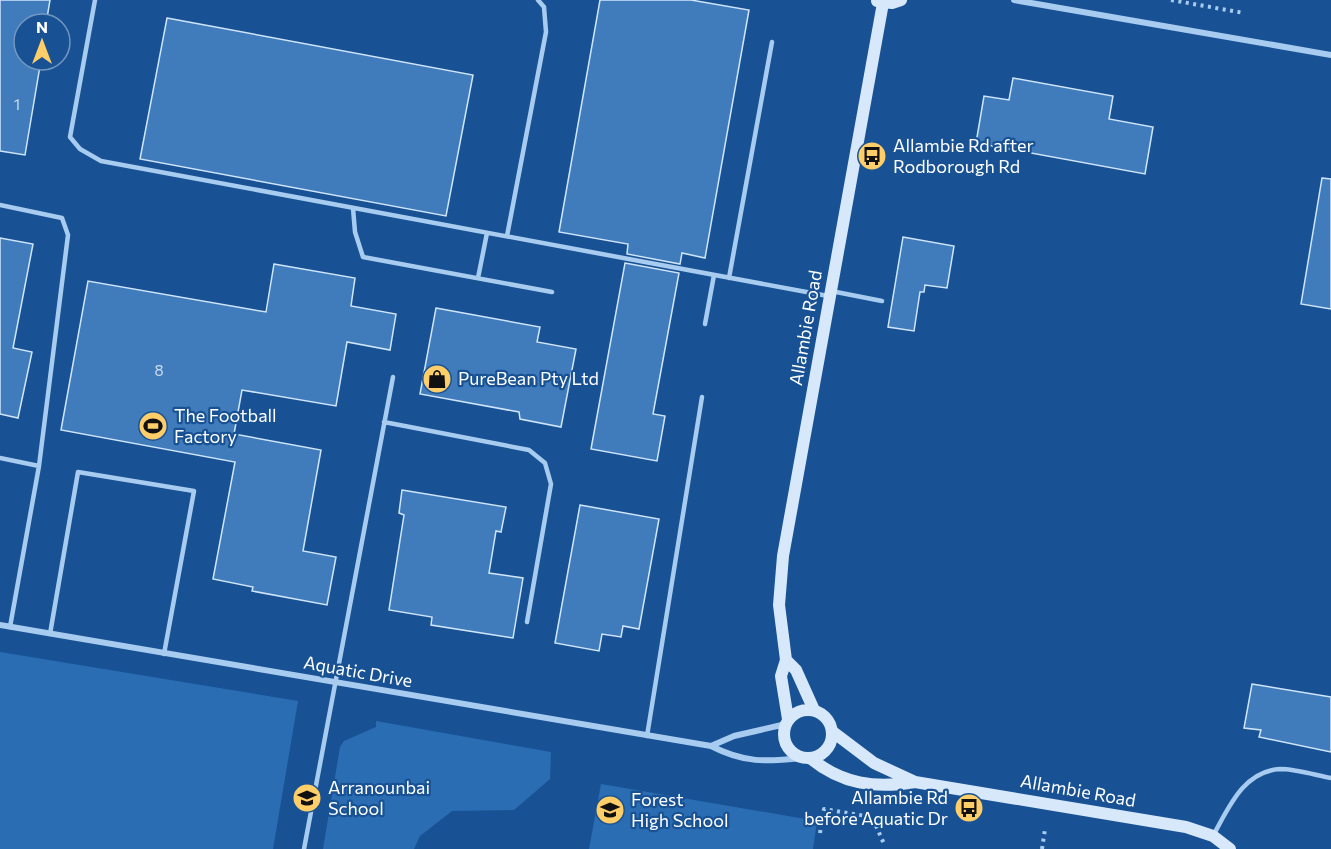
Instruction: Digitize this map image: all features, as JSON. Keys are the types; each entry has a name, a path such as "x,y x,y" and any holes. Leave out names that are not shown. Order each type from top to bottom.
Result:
{"main road":[{"path":"880,2 902,0"},
{"name":"Allambie Road","path":"787,722 781,676 786,660 779,605 783,555 831,294 880,2"},
{"name":"Allambie Road","path":"786,660 796,670 814,710"},
{"path":"814,710 827,718 832,732 829,747 817,756 806,758 795,754 785,743 787,722 800,711 814,710"},
{"name":"Allambie Road","path":"832,732 874,763 915,782 1186,827 1213,836 1230,849"},
{"name":"Allambie Road","path":"806,758 826,771 862,783 888,787 915,782"}],"street":[{"path":"1014,0 1331,55"},
{"name":"Aquatic Drive","path":"0,625 711,747 736,759 764,761 806,758"},
{"path":"711,747 735,736 787,722"}],"lane":[{"path":"95,0 70,137 80,148 101,161 729,278 882,301"},
{"path":"507,236 546,32 544,7 538,0"},
{"path":"729,278 772,42"},
{"path":"0,205 62,218 69,236 39,466 10,627"},
{"path":"353,208 355,232 363,256 552,292"},
{"path":"478,278 487,233"},
{"path":"705,324 714,275"},
{"path":"304,849 393,377"},
{"path":"647,736 702,397"},
{"path":"384,422 529,450 545,463 551,484 527,622"},
{"path":"0,458 39,466"},
{"path":"50,634 78,472 194,491 164,654"},
{"path":"1213,836 1235,795 1258,775 1281,769 1331,778"}],"path":[{"path":"1171,0 1244,13"},
{"path":"820,833 824,809 872,817 885,846"},
{"path":"1042,849 1045,829"}],"shaded area":[{"path":"0,652 298,701 273,849 0,849"},
{"path":"376,721 551,752 550,779 514,810 452,811 420,836 414,849 323,849 340,747 344,741 376,727"},
{"path":"601,784 817,821 813,849 589,849"}],"building":[{"path":"0,0 50,0 48,12 12,12 12,72 39,72 25,155 0,151"},
{"path":"600,0 691,0 749,10 705,258 682,253 680,264 627,254 628,244 559,232"},
{"path":"167,18 473,75 446,216 140,159"},
{"path":"1013,78 1113,96 1109,119 1153,127 1145,174 976,143 984,96 1009,100"},
{"path":"1322,178 1331,179 1331,309 1301,304"},
{"path":"903,237 954,246 947,288 925,285 924,292 920,292 914,331 888,327"},
{"path":"0,238 33,244 13,348 32,352 18,418 0,414"},
{"path":"625,263 679,273 653,414 665,416 657,461 591,449"},
{"path":"274,264 355,278 351,306 396,314 390,350 347,342 336,406 242,390 234,434 321,450 303,551 336,557 327,605 252,591 253,587 213,579 235,462 61,430 88,281 266,312"},
{"path":"436,308 540,327 537,342 576,349 561,427 520,419 519,412 420,394"},
{"path":"402,490 506,507 501,532 496,531 489,573 523,578 513,638 431,625 432,617 389,610 404,515 399,513"},
{"path":"580,505 659,519 639,629 623,626 621,637 602,634 599,651 555,643"},
{"path":"1252,684 1331,697 1331,752 1259,737 1261,730 1244,728"}],"place":[{"name":"Allambie Rd after Rodborough Rd","path":"872,156"},
{"name":"PureBean Pty Ltd","path":"437,379"},
{"name":"The Football Factory","path":"153,426"},
{"name":"Arranounbai School","path":"307,798"},
{"name":"Allambie Rd before Aquatic Dr","path":"969,808"},
{"name":"Forest High School","path":"610,810"}]}
